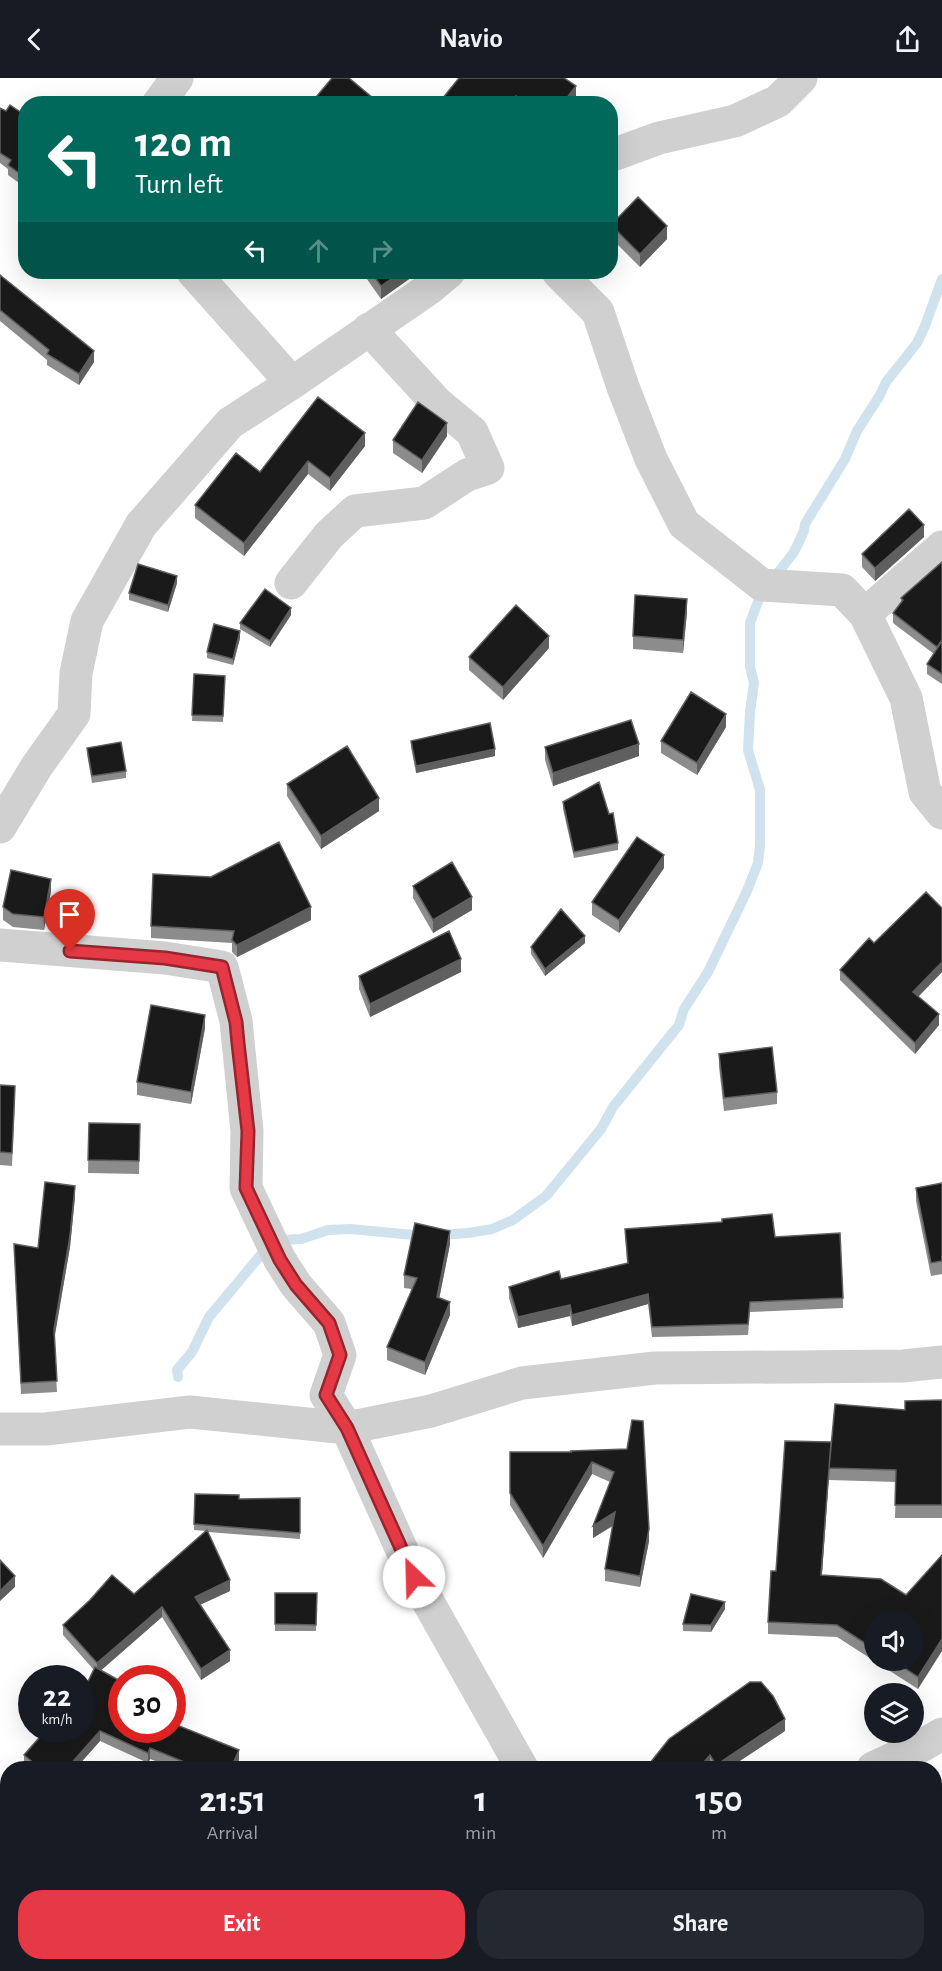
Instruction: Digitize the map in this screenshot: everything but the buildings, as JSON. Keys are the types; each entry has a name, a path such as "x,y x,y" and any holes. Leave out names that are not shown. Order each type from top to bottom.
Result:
{"street":[{"path":"164,96 177,78"},
{"path":"618,153 659,138 735,121 778,102 801,78"},
{"path":"199,279 292,383"},
{"path":"0,827 37,766 75,714 76,673 87,621 141,525 230,423 292,383 441,279"},
{"path":"565,279 598,312 623,387 651,459 684,524 762,585 842,590 865,614 906,698 925,792 942,813"},
{"path":"291,583 329,535 355,511 424,503 467,475 488,468 472,432 437,403 369,329"},
{"path":"865,614 942,548"},
{"path":"0,945 165,958 222,967 236,1022 248,1131 246,1188 280,1260 296,1285 329,1323 340,1355 326,1395 347,1428 414,1577 518,1761"},
{"path":"0,1429 46,1429 190,1412 347,1428 431,1411 522,1383 633,1370 903,1366 942,1362"},
{"path":"887,1761 942,1734"}],"waterway":[{"path":"178,1377 177,1370 192,1352 209,1317 264,1251 280,1240 301,1239 328,1230 350,1229 425,1236 468,1233 492,1229 513,1220 546,1196 601,1129 613,1107 679,1025 684,1009 708,972 758,863 760,790 748,750 754,683 750,667 750,623 760,596 794,552 805,524 845,459 857,431 886,382 917,343 942,279"}],"route":[{"path":"70,951 165,958 222,967 236,1022 248,1131 246,1188 280,1260 296,1285 329,1323 340,1355 326,1395 347,1428 414,1577"}]}
